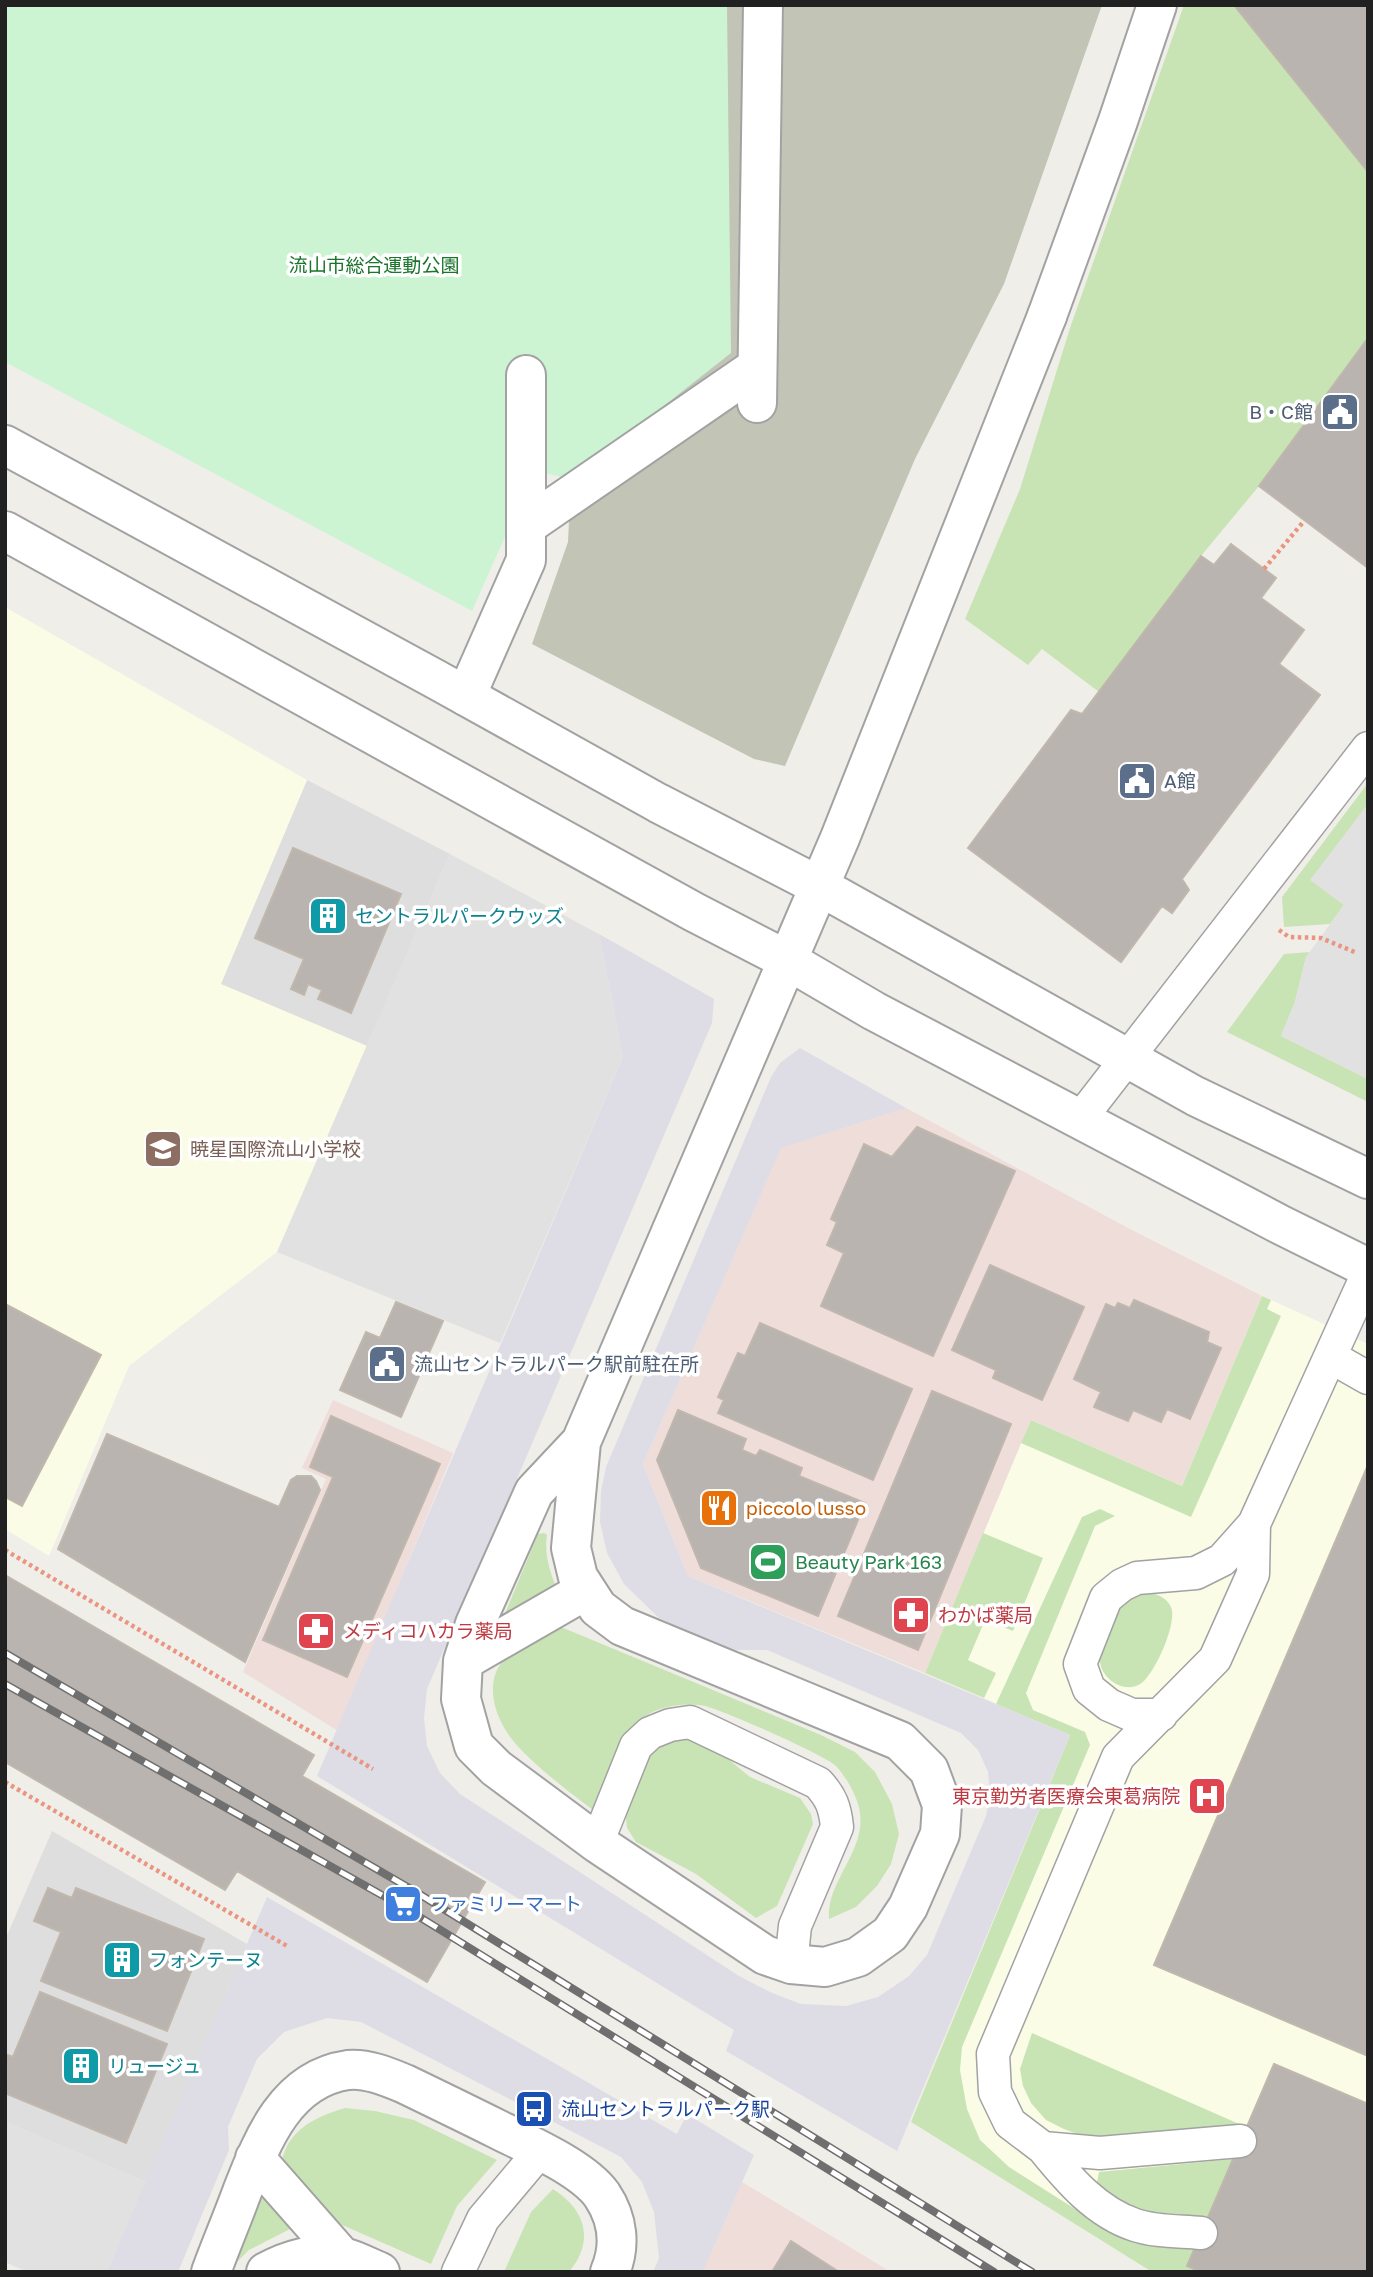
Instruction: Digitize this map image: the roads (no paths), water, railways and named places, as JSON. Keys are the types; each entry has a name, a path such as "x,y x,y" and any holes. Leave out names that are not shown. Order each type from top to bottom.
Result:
{"street":[{"path":"526,526 757,385 762,5"},
{"path":"581,1441 534,1492 475,1624 463,1661 460,1699 474,1746 496,1768 597,1843 765,1955 791,1964 825,1967 858,1957 890,1934 908,1907 940,1834 942,1805 929,1770 900,1741 622,1626 598,1608 578,1577 571,1549 581,1441 840,838 1047,316 1157,5"},
{"path":"466,696 526,560 526,375"},
{"path":"5,445 658,803 819,886 1195,1096 1368,1180"},
{"path":"5,531 874,1011 1368,1271"},
{"path":"463,1661 586,1590"},
{"path":"211,2272 270,2126 308,2085 350,2070 384,2075 405,2084 541,2150 572,2169 601,2195 617,2228 616,2257 610,2272"},
{"path":"255,2158 342,2257"},
{"path":"266,2272 285,2262 313,2256 342,2257 380,2272"}],"lane":[{"path":"1080,1119 1368,748"},
{"path":"1161,1714 1132,1715 1108,1704 1089,1689 1080,1664 1106,1598 1122,1585 1137,1578 1196,1573 1222,1560 1254,1524 1368,1271"},
{"path":"1331,1357 1368,1378"},
{"path":"1202,2233 1136,2226 1114,2216 1073,2185 1043,2148 1010,2123 995,2092 993,2054 1118,1757 1215,1659 1252,1574 1254,1524"},
{"path":"597,1843 636,1746 650,1733 670,1725 690,1722 817,1783 830,1796 836,1812 837,1827 794,1926 791,1964"},
{"path":"1043,2148 1100,2153 1240,2141"},
{"path":"457,2272 482,2219 541,2150"}],"railway":[{"path":"5,1653 416,1892 1032,2272"},
{"path":"5,1684 405,1908 994,2272"}],"place":[{"name":"B・C館","path":"1340,412"},
{"name":"A館","path":"1137,781"},
{"name":"セントラルパークウッズ","path":"328,916"},
{"name":"暁星国際流山小学校","path":"163,1149"},
{"name":"流山セントラルパーク駅前駐在所","path":"387,1364"},
{"name":"piccolo lusso","path":"719,1508"},
{"name":"Beauty Park 163","path":"768,1562"},
{"name":"わかば薬局","path":"911,1615"},
{"name":"メディコハカラ薬局","path":"316,1631"},
{"name":"東京勤労者医療会東葛病院","path":"1207,1796"},
{"name":"ファミリーマート","path":"403,1904"},
{"name":"フォンテーヌ","path":"122,1960"},
{"name":"リュージュ","path":"81,2066"},
{"name":"流山セントラルパーク駅","path":"534,2109"}],"park label":[{"name":"流山市総合運動公園","path":"374,265"}]}
